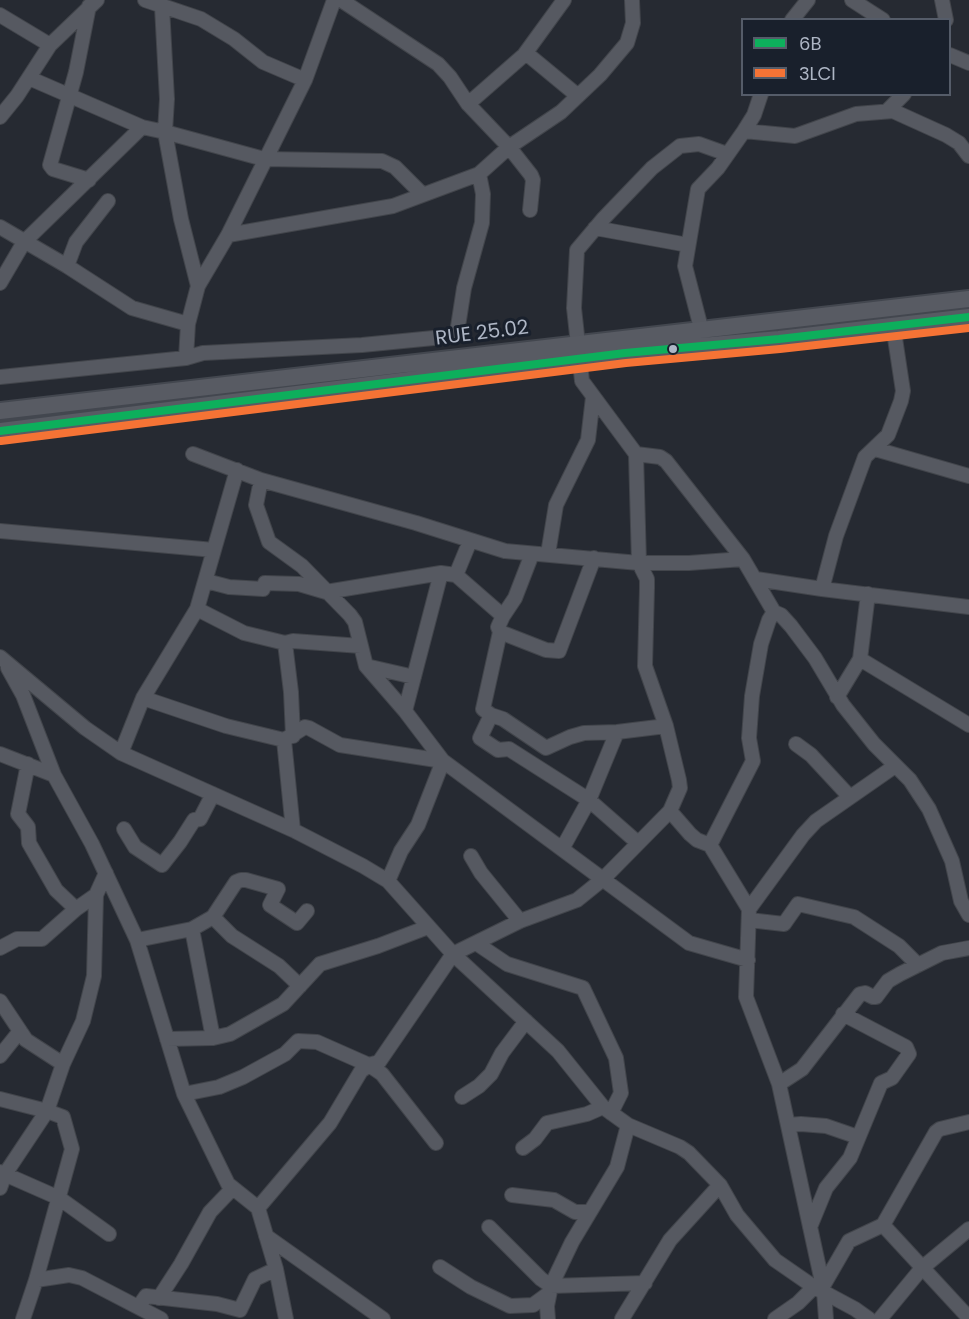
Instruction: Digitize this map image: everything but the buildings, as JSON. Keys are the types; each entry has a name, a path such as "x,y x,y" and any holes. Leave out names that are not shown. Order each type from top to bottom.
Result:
{"main road":[{"name":"RUE 25.02","path":"0,411 578,352 701,328 969,298"},
{"path":"0,431 578,352 969,317"}],"street":[{"path":"145,0 201,19 234,39 264,62 305,80"},
{"path":"186,358 189,324 198,286 228,235 305,80 334,0"},
{"path":"341,0 438,63 468,104 509,147 533,180 530,210"},
{"path":"468,104 526,53 564,0"},
{"path":"228,235 393,206 479,174 509,147 561,111 600,75 627,43 633,23 632,0"},
{"path":"794,18 807,0"},
{"path":"852,0 880,18"},
{"path":"942,0 946,18"},
{"path":"0,117 50,45 94,2"},
{"path":"89,180 53,170 51,167 94,2"},
{"path":"161,4 167,99 165,132 175,191 198,286"},
{"path":"0,15 50,45"},
{"path":"526,53 578,96"},
{"path":"951,55 969,63"},
{"path":"29,78 142,127 264,159 382,161 395,167 422,194"},
{"path":"701,328 685,266 698,189 718,168 744,131 754,116 760,96"},
{"path":"886,111 902,96"},
{"path":"744,131 795,136 856,114 893,111 946,135 959,143 969,156"},
{"path":"0,283 24,242 142,127"},
{"path":"258,1208 330,1123 357,1077 369,1065 379,1062 453,954 520,921 571,904 603,879 670,811 680,788 666,726 645,666 647,588 639,562 636,454 582,381 574,308 575,257 580,244 652,168 680,146 699,144 727,154"},
{"path":"0,377 186,358 203,353 362,345 454,336 457,333 468,267 482,223 483,194 479,174"},
{"path":"67,266 76,242 108,201"},
{"path":"0,227 67,266 132,308 189,324"},
{"path":"596,228 688,245"},
{"path":"822,589 836,536 865,457 888,435 901,401 903,390 893,325"},
{"path":"548,554 556,505 588,440 593,397"},
{"path":"875,449 969,476"},
{"path":"193,454 261,480 416,523 505,551 639,562 689,563 743,559"},
{"path":"636,454 660,457 666,461 743,559 774,612 781,615 791,626 815,658 837,697 874,744 910,780 929,809 952,861 961,901 969,915"},
{"path":"121,753 143,698 197,609 237,470"},
{"path":"261,480 256,505 269,542 302,566 355,622 366,666 405,711 443,761 688,943 748,960"},
{"path":"0,531 214,550"},
{"path":"456,575 470,541"},
{"path":"532,554 515,598 498,627 500,632 483,709 503,719 546,748 584,733 617,732 666,726"},
{"path":"500,632 546,650 559,651 594,558"},
{"path":"206,581 229,587 263,589 265,583 299,584 326,592 441,573 456,575 504,616"},
{"path":"405,711 441,573"},
{"path":"756,579 969,607"},
{"path":"837,697 860,659 868,594"},
{"path":"197,609 244,633 285,643 293,641 361,646"},
{"path":"710,845 753,761 749,738 752,696 761,644 774,612"},
{"path":"285,643 291,692 288,738 293,830"},
{"path":"1,658 85,728 121,753 293,830 388,881 453,954 558,1051 607,1110 628,1125 680,1147 720,1185 737,1215 775,1260 868,1319"},
{"path":"1,658 22,695 54,775 106,873 137,940 184,1094 232,1189 258,1208 276,1269 286,1319"},
{"path":"860,659 969,725"},
{"path":"366,666 414,677"},
{"path":"143,698 226,726 288,738 305,727 340,745 443,761"},
{"path":"491,715 480,738 498,750 509,749 589,800 638,843"},
{"path":"562,849 589,800 617,732"},
{"path":"796,744 811,755 849,796"},
{"path":"0,754 54,775"},
{"path":"388,881 401,851 418,825 443,761"},
{"path":"28,764 18,814 28,827 29,843 56,890 76,909"},
{"path":"749,914 803,835 816,821 895,765"},
{"path":"124,829 135,847 162,865 194,820 200,819 213,794"},
{"path":"670,811 697,840 710,845 749,914 746,997 779,1084 810,1227 826,1319"},
{"path":"471,856 481,873 520,921"},
{"path":"106,873 96,895 93,986 83,1022 63,1064 46,1111 2,1178 59,1198 109,1234"},
{"path":"137,940 192,929 213,917 236,882 246,880 278,889 270,905 297,923 307,912"},
{"path":"0,948 17,939 42,939 96,895"},
{"path":"749,914 784,924 798,904 857,918 899,946 918,965"},
{"path":"213,917 232,936 279,966 300,986"},
{"path":"166,1040 213,1038 230,1034 283,1004 320,964 428,927"},
{"path":"192,929 213,1038"},
{"path":"476,943 507,964 583,988 616,1058 621,1093 607,1110 547,1123 535,1139 523,1148"},
{"path":"779,1084 802,1069 860,994 865,993 873,998 876,997 888,981 918,965 942,953 969,948"},
{"path":"0,1000 26,1040 63,1064"},
{"path":"810,1227 826,1188 850,1158 881,1083 892,1078 909,1052 906,1047 843,1014"},
{"path":"462,1097 479,1086 491,1074 502,1053 526,1021"},
{"path":"0,1056 20,1031"},
{"path":"184,1094 219,1087 243,1077 285,1054 298,1041 317,1042 369,1065 382,1074 436,1143"},
{"path":"0,1099 63,1117 72,1149 23,1319"},
{"path":"779,1318 820,1288 849,1241 883,1225 936,1132 969,1122"},
{"path":"440,1267 471,1287 510,1306 534,1305 550,1290 589,1212 617,1167 628,1125"},
{"path":"788,1125 826,1126 858,1137"},
{"path":"622,1319 670,1240 720,1185"},
{"path":"159,1298 210,1212 232,1189"},
{"path":"512,1195 554,1200 575,1212 589,1212"},
{"path":"883,1225 969,1318"},
{"path":"489,1227 550,1290 548,1319"},
{"path":"879,1319 922,1268 969,1229"},
{"path":"266,1236 383,1319"},
{"path":"139,1306 146,1296 217,1304 240,1310 255,1279 276,1269"},
{"path":"36,1280 69,1275 82,1278 161,1319"},
{"path":"550,1290 645,1283"}],"transit line":[{"name":"6B","path":"0,431 625,353 779,339 969,317"},
{"name":"3LCI","path":"1,441 626,363 969,328"}]}
